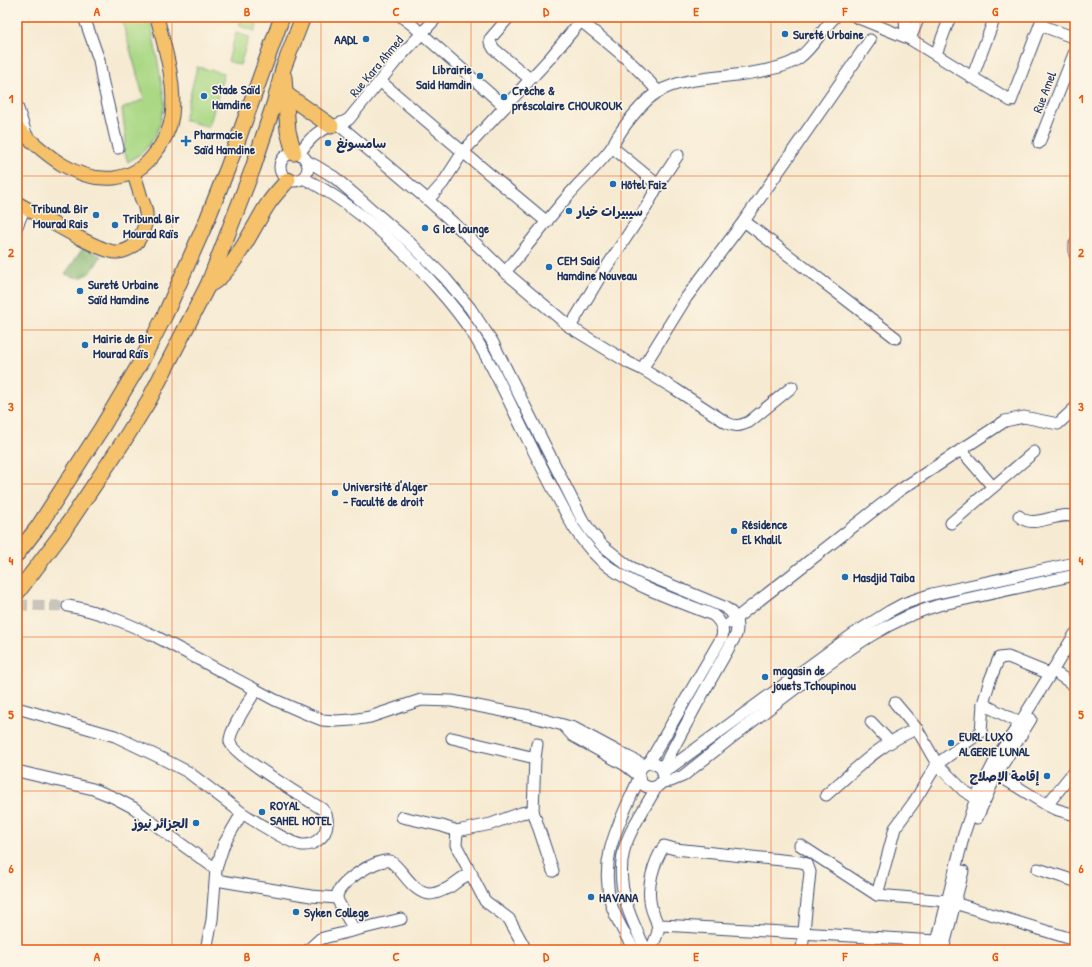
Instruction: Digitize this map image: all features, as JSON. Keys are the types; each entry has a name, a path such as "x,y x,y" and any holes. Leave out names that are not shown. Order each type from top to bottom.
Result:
{"highway":[{"path":"17,554 38,527 101,430 142,360 181,281 210,213 282,17"},
{"path":"17,593 65,530 131,430 149,400 208,285 253,168 275,100 283,69 303,17"},
{"path":"283,69 288,131 301,157"},
{"path":"286,95 335,125"},
{"path":"208,285 223,275 269,203 295,179"}],"main road":[{"path":"17,128 27,138 58,162 79,174 90,177 106,179 121,177 133,173 147,163 162,144 172,118 172,94 169,72 157,17"},
{"path":"21,205 70,233 104,250 118,252 125,250 132,247 140,239 146,218 145,208 133,173"}],"street":[{"path":"84,17 99,60 118,148"},
{"path":"402,17 505,107"},
{"name":"Rue Kara Ahmed","path":"301,157 310,140 319,132 344,123 353,114 437,17"},
{"path":"509,17 490,39 490,44 530,80"},
{"path":"505,272 567,196 612,147 626,124 646,102 658,92 686,82 744,75 770,70 790,63 800,58 835,17"},
{"path":"856,17 908,38 1011,101 1042,21 1075,38"},
{"path":"905,17 908,38"},
{"path":"908,38 919,17"},
{"path":"936,54 950,17"},
{"path":"972,78 995,17"},
{"path":"428,200 443,183 463,152 530,80 583,19 648,80 658,92"},
{"path":"642,369 686,298 744,221 870,40"},
{"name":"Rue Amel","path":"1039,143 1075,51"},
{"path":"380,81 547,222"},
{"path":"17,106 27,138"},
{"path":"335,125 428,200 505,272 570,327 629,363 676,389 727,423 736,426 749,422 792,387"},
{"path":"612,147 658,185"},
{"path":"570,327 678,155"},
{"path":"634,950 611,904 606,882 609,852 639,776 640,769 647,764 722,637 723,628 720,621 713,616 623,577 595,556 574,528 489,361 450,302 424,273 383,233 358,212 334,195 281,173 280,164 285,156 301,157 334,177 408,241 445,278 470,308 495,347 582,519 602,545 627,565 642,573 724,608 731,612 736,619 737,630 734,640 696,704 661,778 631,833 625,849 621,867 621,884 632,922 646,950"},
{"path":"295,179 307,171 301,157"},
{"path":"17,226 21,205"},
{"path":"744,221 896,338"},
{"path":"1075,244 1075,255"},
{"path":"723,628 900,490 1005,421 1024,417 1058,424 1075,408"},
{"path":"961,450 993,487"},
{"path":"951,523 1034,452"},
{"path":"1019,516 1032,522 1064,515 1075,517"},
{"path":"564,726 574,736 625,765 639,776 640,781 645,787 649,788 852,635 890,611 904,604 932,594 1075,563"},
{"path":"661,778 671,781 683,776 766,710 850,648 888,625 916,612 939,605 1075,575"},
{"path":"68,606 101,614 138,628 294,709 322,720 352,720 380,714 421,700 452,701 534,717 574,728 582,731 628,758 647,764 658,765 661,778"},
{"path":"952,902 968,822 976,798 1054,674 1075,634"},
{"path":"657,923 662,925 803,932 925,941 938,947 982,804 993,773 1007,741 1075,646"},
{"path":"877,895 895,828 914,802 937,764 981,732 982,704 999,658 1008,657 1054,674 1075,686"},
{"path":"17,708 115,736 163,758 188,772 242,813 284,838 302,845 310,844 319,840 323,835 328,818 326,813 246,759 232,747 230,742 234,728 256,690"},
{"path":"895,703 917,729 937,764 964,791 976,798"},
{"path":"982,704 1020,723"},
{"path":"871,722 890,742"},
{"path":"826,795 875,751 917,729"},
{"path":"452,738 535,758"},
{"path":"537,744 533,811 553,871"},
{"path":"1047,805 1075,770"},
{"path":"17,771 87,787 113,797 134,808 216,874 297,894 337,898"},
{"path":"993,773 1047,805 1075,815"},
{"path":"402,817 457,831 491,824 521,813 533,811"},
{"path":"206,950 212,920 216,874 224,844 242,813"},
{"path":"457,831 456,845 485,901 509,919 526,950"},
{"path":"800,845 877,895 952,902 1075,940"},
{"path":"651,950 658,932 649,894 652,873 658,855 664,846 674,849 801,862 807,864 810,872 802,950"},
{"path":"354,930 337,898 339,889 349,879 373,864 385,860 392,862 420,891 431,894 449,887 468,874 472,874"},
{"path":"1038,869 1075,881"},
{"path":"308,950 320,939 401,919"}],"green space":[{"path":"121,17 150,17 165,103 159,127 154,138 143,152 128,162 123,148 126,141 122,109 144,99"},
{"path":"242,17 259,17 255,31 239,26"},
{"path":"236,33 249,37 240,65 228,61"},
{"name":"Stade Saïd Hamdine","path":"197,67 224,73 209,127 184,120"},
{"path":"83,248 101,256 91,272 83,277 72,277 65,274"}],"tunnel":[{"path":"17,605 68,606"}],"place":[{"name":"Sureté Urbaine","path":"785,34"},
{"name":"AADL","path":"366,39"},
{"name":"Librairie Said Hamdin","path":"480,76"},
{"name":"Stade Saïd Hamdine","path":"204,96"},
{"name":"Crèche & préscolaire CHOUROUK","path":"504,97"},
{"name":"Pharmacie Saïd Hamdine","path":"186,141"},
{"name":"سامسونغ","path":"328,143"},
{"name":"Hôtel Faiz","path":"613,184"},
{"name":"سيبيرات خيار","path":"569,211"},
{"name":"Tribunal Bir Mourad Rais","path":"96,215"},
{"name":"Tribunal Bir Mourad Raïs","path":"115,225"},
{"name":"G Ice lounge","path":"425,228"},
{"name":"CEM Said Hamdine Nouveau","path":"549,267"},
{"name":"Sureté Urbaine Saïd Hamdine","path":"80,291"},
{"name":"Mairie de Bir Mourad Raïs","path":"85,345"},
{"name":"Université d'Alger - Faculté de droit","path":"335,493"},
{"name":"Résidence El Khalil","path":"734,531"},
{"name":"Masdjid Taiba","path":"845,577"},
{"name":"magasin de jouets Tchoupinou","path":"765,677"},
{"name":"EURL LUXO ALGERIE LUNAL","path":"951,743"},
{"name":"إقامة الإصلاح","path":"1047,776"},
{"name":"ROYAL SAHEL HOTEL","path":"262,812"},
{"name":"الجزائر نيوز","path":"196,823"},
{"name":"HAVANA","path":"591,897"},
{"name":"Syken College","path":"296,912"}]}
